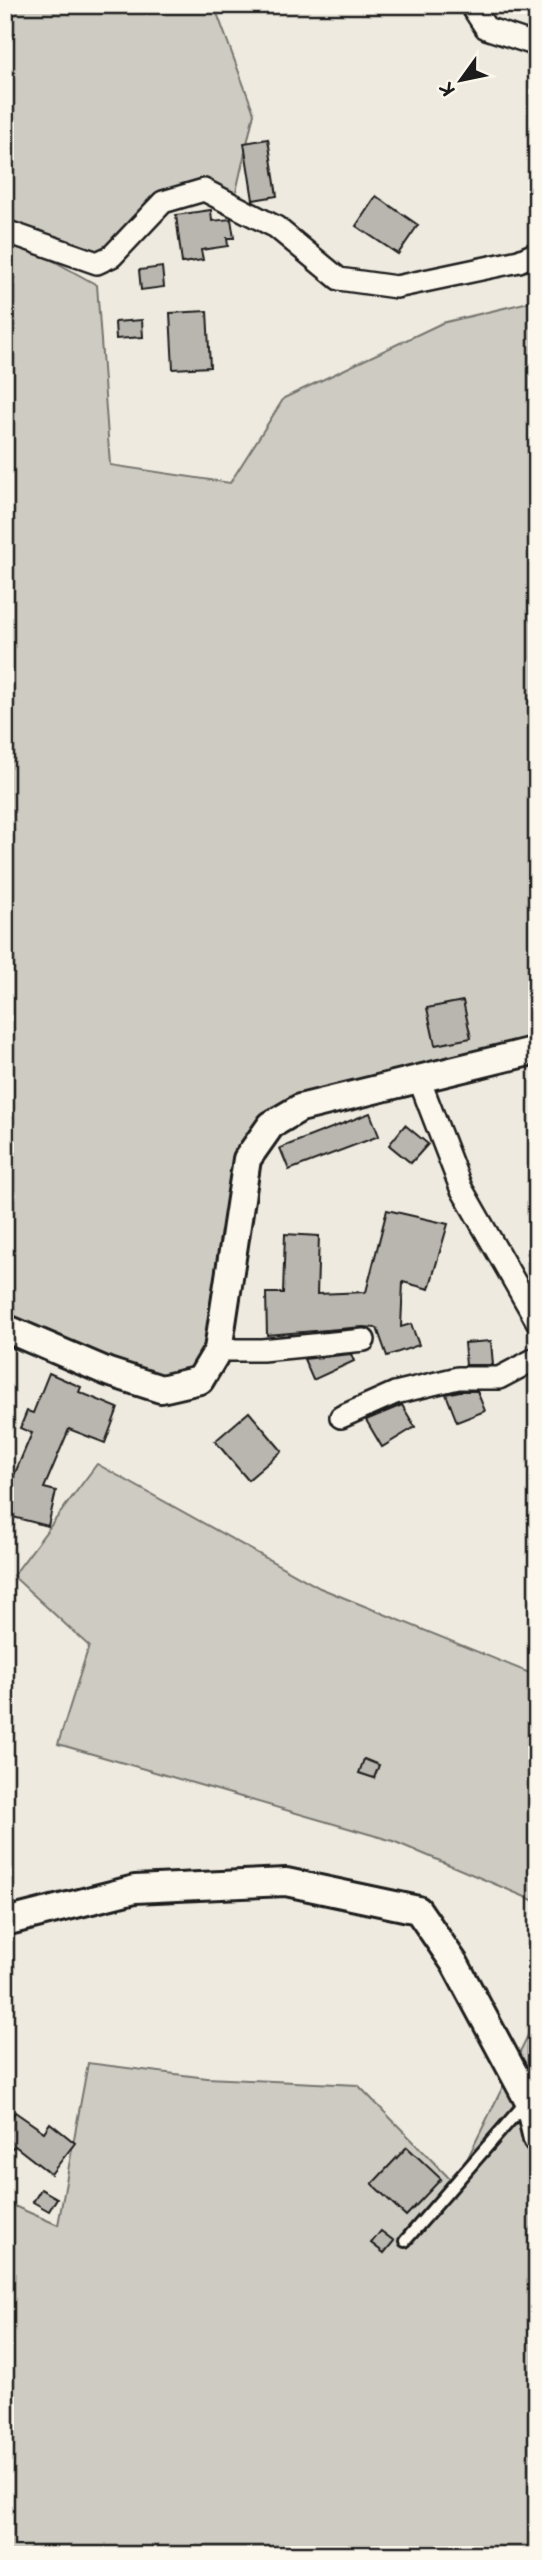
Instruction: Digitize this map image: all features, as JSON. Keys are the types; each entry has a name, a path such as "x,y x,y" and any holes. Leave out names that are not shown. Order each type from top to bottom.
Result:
{"street":[{"path":"471,5 486,29 537,45"},
{"path":"5,231 97,263 112,256 163,202 204,190 276,227 339,279 396,287 519,261 537,253"},
{"path":"5,1328 108,1372 161,1389 200,1380 218,1350 247,1159 271,1125 300,1108 537,1050"},
{"path":"419,1079 461,1188 537,1321"},
{"path":"218,1350 262,1350 364,1340"},
{"path":"341,1417 395,1393 458,1378 499,1378 537,1358"},
{"path":"5,1922 135,1889 286,1882 418,1910 454,1964 528,2100 537,2139"}],"lane":[{"path":"405,2241 528,2100"}],"shaded area":[{"path":"5,5 214,5 254,113 233,205 203,190 139,228 112,256 5,219"},
{"path":"5,234 97,285 110,465 230,483 284,398 442,323 537,300 537,1050 300,1108 247,1159 218,1350 177,1385 5,1338"},
{"path":"97,1464 320,1588 537,1676 537,1902 393,1841 58,1744 89,1646 13,1576"},
{"path":"537,2017 537,2555 5,2555 5,2202 58,2225 88,2063 207,2078 358,2085 455,2184"}],"building":[{"path":"268,139 277,196 253,200 244,143"},
{"path":"376,196 418,225 398,254 356,226"},
{"path":"211,210 212,221 231,219 234,238 227,238 228,246 201,250 203,260 182,263 176,215"},
{"path":"162,267 164,287 141,290 139,270"},
{"path":"207,311 210,367 173,369 170,313"},
{"path":"142,320 143,337 116,339 115,322"},
{"path":"463,1001 471,1038 435,1045 427,1008"},
{"path":"370,1113 379,1136 289,1170 280,1148"},
{"path":"405,1125 428,1144 411,1163 389,1145"},
{"path":"387,1210 448,1224 429,1289 403,1282 401,1327 411,1324 419,1345 387,1356 377,1328 363,1327 267,1335 266,1293 283,1293 285,1234 319,1236 317,1294 366,1292"},
{"path":"491,1341 493,1365 466,1365 464,1343"},
{"path":"351,1354 354,1361 313,1380 304,1359"},
{"path":"49,1373 81,1387 79,1392 118,1408 105,1443 69,1429 44,1488 56,1491 48,1526 5,1515 5,1478 12,1480 32,1433 20,1428 27,1411 33,1413"},
{"path":"477,1391 485,1411 457,1422 446,1394"},
{"path":"402,1405 415,1427 382,1447 366,1420"},
{"path":"249,1412 282,1451 248,1480 215,1441"},
{"path":"364,1759 379,1765 374,1778 359,1773"},
{"path":"15,2112 44,2132 50,2123 75,2143 51,2174 15,2146 5,2153 5,2126"},
{"path":"407,2147 441,2179 406,2216 372,2184"},
{"path":"41,2189 57,2198 49,2211 33,2202"},
{"path":"381,2231 394,2241 384,2253 371,2243"}]}
